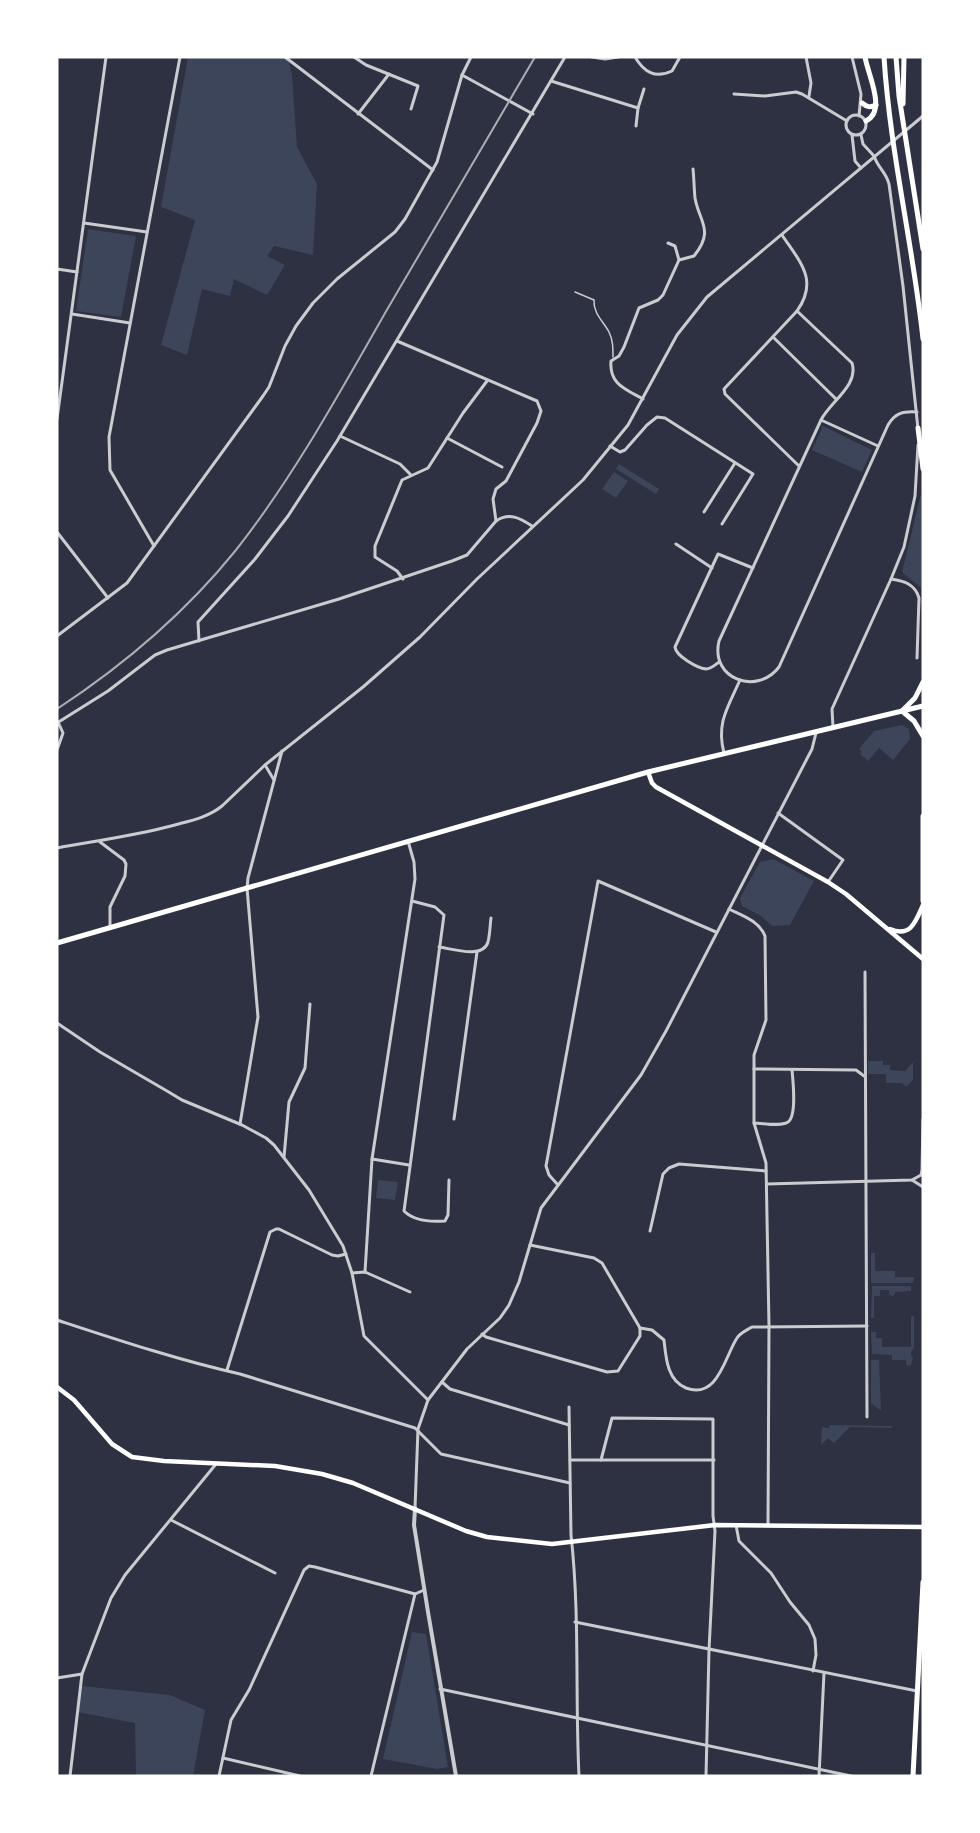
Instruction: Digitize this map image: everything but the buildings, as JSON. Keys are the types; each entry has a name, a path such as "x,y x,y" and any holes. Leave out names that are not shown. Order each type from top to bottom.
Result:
{"main road":[{"path":"865,57 876,105 871,119 866,121"},
{"path":"884,57 892,129 915,270 923,339"},
{"path":"896,57 903,121 923,249"},
{"path":"903,121 904,57"},
{"path":"862,103 872,107 876,105"},
{"path":"918,428 923,469"},
{"path":"902,711 915,698 923,682"},
{"path":"57,944 648,772 923,706"},
{"path":"902,711 914,721 923,736"},
{"path":"648,772 656,787 846,894 923,959"},
{"path":"885,927 896,932 910,930 916,922 923,903 923,816"},
{"path":"57,1387 74,1400 108,1441 123,1452 148,1460 274,1466 322,1474 353,1483 465,1531 487,1537 541,1544 572,1543 715,1525 923,1527"},
{"path":"913,1776 923,1582"}],"street":[{"path":"57,418 106,57"},
{"path":"154,546 110,470 108,454 109,437 180,57"},
{"path":"285,57 433,170"},
{"path":"354,57 366,65 418,86 411,109"},
{"path":"57,636 127,583 269,387 285,346 301,319 326,289 395,232 405,219 441,153 462,75 471,57"},
{"path":"199,641 198,622 255,559 288,516 340,436 565,57"},
{"path":"592,57 605,59 618,57"},
{"path":"635,57 644,70 660,75 672,70 680,57"},
{"path":"806,57 811,83 809,97"},
{"path":"852,57 862,103 860,116"},
{"path":"358,114 389,74"},
{"path":"462,75 533,114"},
{"path":"551,81 638,108"},
{"path":"636,126 638,108 644,89"},
{"path":"734,94 765,96 796,92 809,97 847,122 848,130 852,135 855,161 861,168"},
{"path":"847,122 854,116 860,116 866,121 865,131 861,135 852,135"},
{"path":"57,848 159,830 210,814 222,806 283,750 363,687 420,637 477,579 583,480 628,424 677,335 707,297 923,117"},
{"path":"832,727 832,710 904,547 915,496 917,412 889,184 887,175 877,167 874,156 863,144 861,135"},
{"path":"679,260 694,256 704,237 705,226 695,200 693,169"},
{"path":"84,223 147,232"},
{"path":"782,235 807,276 807,290 804,299 773,337 724,389 725,394 800,466"},
{"path":"643,399 617,384 610,364 613,358 619,356 624,347 639,308 663,296 679,260 675,246 668,243"},
{"path":"57,269 77,272"},
{"path":"796,311 852,363 855,371 847,388 828,408 821,420 719,641 717,654 719,662 726,671 740,680 752,682 773,676 893,416 901,412 917,412"},
{"path":"72,314 130,323"},
{"path":"773,337 836,399"},
{"path":"397,341 537,401 541,411 537,423 506,481 496,489 493,499 496,521"},
{"path":"403,579 397,571 375,556 375,546 402,480 428,468 463,413 487,381"},
{"path":"610,446 620,452 625,450 647,425 657,417 665,417 753,474 722,524"},
{"path":"821,420 878,446"},
{"path":"340,436 399,464 411,475"},
{"path":"447,438 502,466"},
{"path":"704,512 736,463"},
{"path":"57,750 63,733 58,723 108,691 155,656 403,579 467,555 496,521 508,515 525,521 533,527"},
{"path":"57,532 108,598"},
{"path":"676,544 712,568"},
{"path":"719,662 705,669 679,657 675,652 675,647 718,554 753,568"},
{"path":"891,579 909,583 918,592 917,658"},
{"path":"724,753 721,741 721,722 740,680"},
{"path":"456,1776 414,1525 418,1430 429,1400 442,1382 467,1349 500,1318 509,1305 519,1281 541,1208 641,1075 666,1032 812,749 816,731"},
{"path":"240,1124 258,1017 247,888 283,750"},
{"path":"265,765 274,780"},
{"path":"778,813 843,860 828,882"},
{"path":"365,1272 372,1159 416,871 408,841"},
{"path":"99,842 126,864 125,876 110,907 110,928"},
{"path":"559,1185 549,1175 546,1166 598,881 716,932"},
{"path":"411,901 435,907 444,915 404,1211 417,1219 445,1221 448,1215 449,1180"},
{"path":"729,909 756,923 762,928 765,936 766,1020 754,1055 754,1123 766,1163 769,1326 768,1525"},
{"path":"439,947 477,952 483,950 488,944 491,918"},
{"path":"454,1119 477,952"},
{"path":"865,972 867,1417"},
{"path":"284,1157 290,1102 305,1068 310,1004"},
{"path":"57,1023 100,1052 182,1100 240,1124 266,1138 309,1190 346,1254 364,1336 429,1400"},
{"path":"754,1069 856,1070 865,1077"},
{"path":"754,1123 788,1122 793,1114 792,1070"},
{"path":"766,1184 912,1180 921,1175 922,1170 923,1119"},
{"path":"372,1159 410,1165"},
{"path":"650,1231 663,1174 669,1167 679,1164 766,1171"},
{"path":"912,1180 923,1187"},
{"path":"226,1371 268,1233 279,1229 332,1255 346,1254"},
{"path":"482,1334 607,1372 618,1371 640,1336 640,1328 602,1263 594,1258 530,1245"},
{"path":"352,1273 365,1272 410,1292"},
{"path":"57,1320 129,1344 418,1430 441,1454 570,1483"},
{"path":"640,1328 652,1330 664,1340 672,1378 687,1389 701,1390 717,1379 738,1336 752,1327 867,1326"},
{"path":"442,1382 450,1389 569,1425"},
{"path":"569,1407 579,1776"},
{"path":"601,1460 612,1418 713,1419 715,1525 706,1776"},
{"path":"570,1460 714,1460"},
{"path":"70,1776 82,1674 111,1598 125,1575 217,1463"},
{"path":"171,1520 275,1573"},
{"path":"736,1525 738,1541 771,1573 809,1625 815,1639 816,1655 813,1671"},
{"path":"219,1776 231,1720 249,1690 304,1570 309,1566 415,1594 424,1590"},
{"path":"371,1776 415,1594"},
{"path":"575,1622 917,1691"},
{"path":"819,1776 824,1673"},
{"path":"57,1678 82,1674"},
{"path":"440,1689 851,1776"},
{"path":"223,1758 300,1776"},
{"path":"271,1776 272,1770"}],"lane":[{"path":"575,292 594,300 595,311 613,342 613,358"}],"shaded area":[{"path":"188,57 288,57 292,75 297,147 317,184 313,255 274,246 267,256 285,265 267,295 234,279 230,296 202,289 187,355 161,345 195,220 161,207"},
{"path":"88,229 136,236 121,317 76,311"},
{"path":"823,426 872,450 862,472 812,450"},
{"path":"619,464 659,489 656,494 616,469"},
{"path":"614,472 628,481 616,498 602,489"},
{"path":"921,494 921,588 902,572"},
{"path":"902,725 909,729 910,739 893,760 879,748 868,761 860,754 862,752 859,749 874,731"},
{"path":"773,859 814,881 790,925 772,926 761,916 742,906 740,898 760,862"},
{"path":"868,1061 883,1061 883,1065 890,1065 890,1070 905,1071 913,1062 913,1080 906,1087 902,1083 886,1083 886,1074 868,1074"},
{"path":"378,1180 398,1182 395,1200 376,1198"},
{"path":"871,1253 875,1253 875,1271 895,1271 895,1277 914,1277 913,1283 871,1283"},
{"path":"872,1286 911,1286 911,1291 895,1292 894,1296 889,1295 889,1290 880,1290 880,1296 874,1296 874,1318 871,1318"},
{"path":"911,1316 914,1316 914,1348 911,1352 913,1357 911,1366 906,1365 906,1360 892,1360 892,1355 872,1354 871,1332 876,1332 876,1338 882,1338 882,1347 911,1347"},
{"path":"871,1360 879,1360 881,1411 871,1403"},
{"path":"830,1425 892,1426 892,1428 850,1427 834,1443 828,1438 821,1445 822,1427 829,1428"},
{"path":"412,1632 426,1634 448,1767 437,1769 383,1759"},
{"path":"81,1686 170,1695 205,1710 193,1776 136,1776 135,1723 77,1712"}],"railway":[{"path":"57,709 130,656 175,616 217,573 258,521 317,432 535,57"}]}
